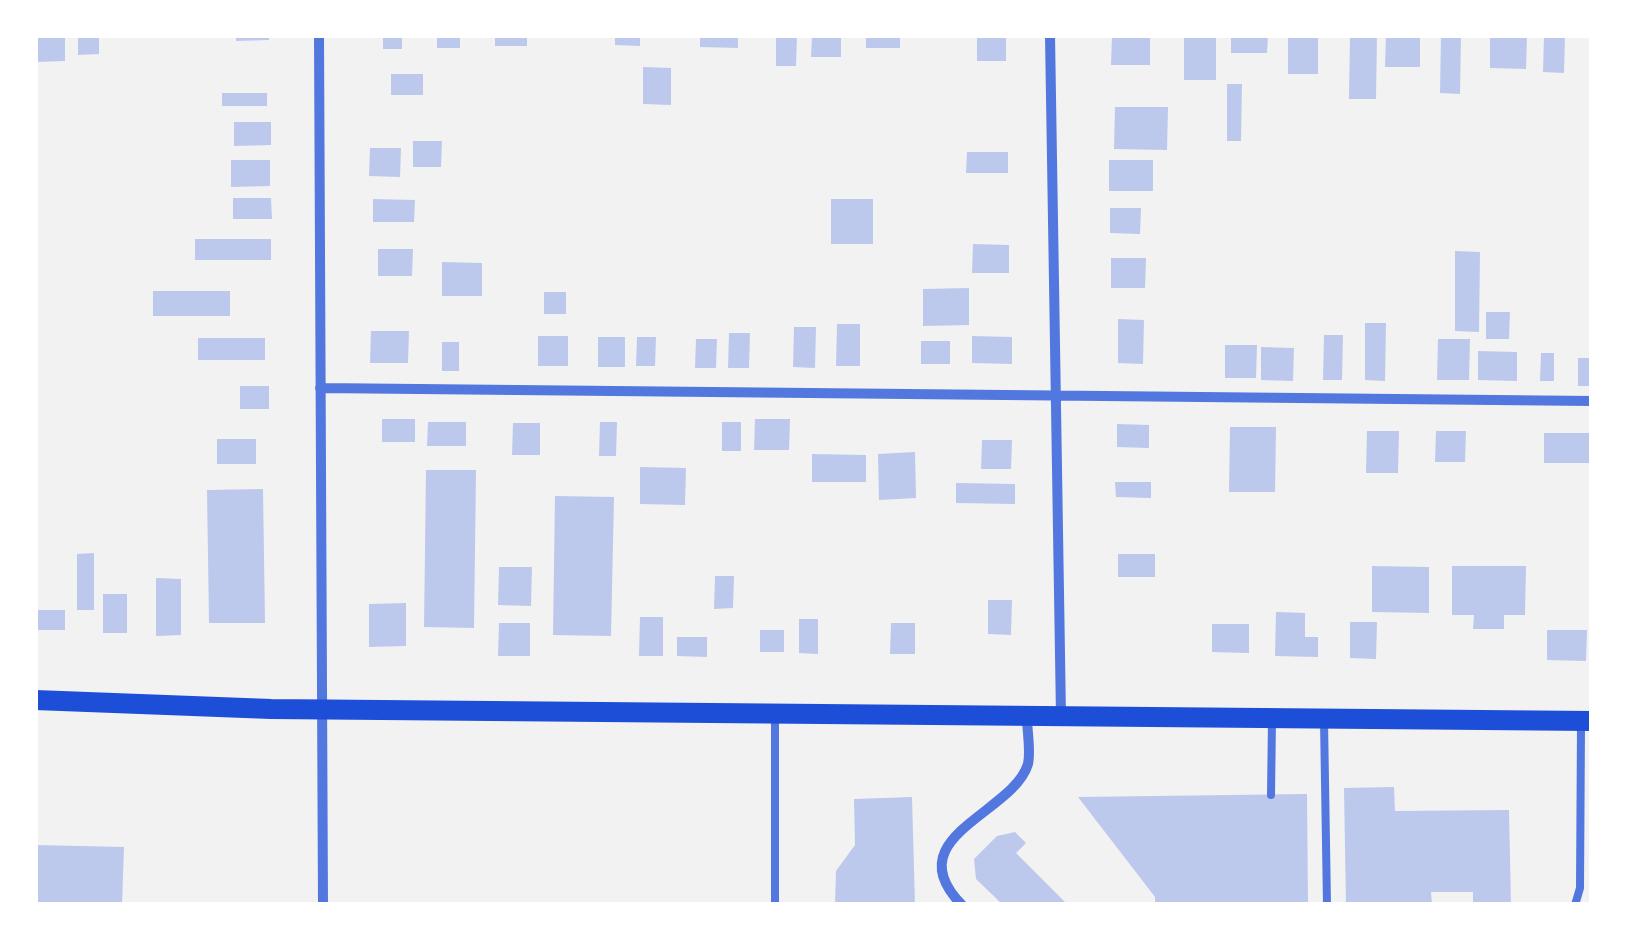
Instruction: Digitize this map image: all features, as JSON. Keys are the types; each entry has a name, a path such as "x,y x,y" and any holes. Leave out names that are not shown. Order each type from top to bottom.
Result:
{"main road":[{"path":"35,700 322,710 1586,721"}],"street":[{"path":"319,35 323,905"},
{"path":"1050,35 1061,717"},
{"path":"320,388 1592,401"},
{"path":"962,905 948,891 944,861 947,850 968,821 1012,790 1028,764 1027,717"}],"lane":[{"path":"774,715 776,905"},
{"path":"1270,794 1272,719"},
{"path":"1324,719 1327,905"},
{"path":"1575,905 1580,888 1586,721"}],"building":[{"path":"35,35 65,35 65,61 35,62"},
{"path":"78,35 99,35 99,54 78,55"},
{"path":"236,35 269,35 269,40 236,41"},
{"path":"383,35 402,35 402,49 383,49"},
{"path":"437,35 460,35 460,48 437,48"},
{"path":"495,35 527,35 527,46 495,46"},
{"path":"615,35 640,35 640,46 615,45"},
{"path":"700,35 738,35 738,48 700,47"},
{"path":"776,35 797,35 796,66 776,66"},
{"path":"812,35 841,35 841,57 811,57"},
{"path":"866,35 900,35 900,48 866,48"},
{"path":"977,35 1006,35 1006,61 977,61"},
{"path":"1112,35 1150,35 1150,65 1111,65"},
{"path":"1184,35 1216,35 1216,80 1184,80"},
{"path":"1231,35 1268,35 1267,53 1231,53"},
{"path":"1288,35 1318,35 1318,74 1288,74"},
{"path":"1350,35 1377,35 1376,99 1349,99"},
{"path":"1386,35 1420,35 1420,67 1385,67"},
{"path":"1441,35 1461,35 1460,94 1440,93"},
{"path":"1490,35 1527,35 1526,69 1490,68"},
{"path":"1544,35 1565,35 1564,73 1543,72"},
{"path":"643,67 671,68 671,105 643,104"},
{"path":"391,74 423,74 423,95 391,95"},
{"path":"1227,84 1242,84 1241,141 1227,141"},
{"path":"222,93 267,93 267,106 222,106"},
{"path":"1115,107 1168,107 1167,150 1114,149"},
{"path":"234,122 271,122 271,145 234,146"},
{"path":"413,141 442,141 441,167 413,167"},
{"path":"370,148 401,148 400,177 369,176"},
{"path":"967,152 1008,152 1008,173 966,173"},
{"path":"231,160 270,160 270,186 231,187"},
{"path":"1109,160 1153,160 1153,191 1109,191"},
{"path":"233,198 271,198 272,219 233,219"},
{"path":"373,199 415,200 414,222 373,222"},
{"path":"831,199 873,199 873,244 831,244"},
{"path":"1110,208 1141,208 1140,234 1110,233"},
{"path":"195,239 271,239 271,260 195,260"},
{"path":"973,244 1009,245 1009,273 972,273"},
{"path":"378,249 413,249 412,276 378,276"},
{"path":"1455,251 1480,252 1479,332 1455,331"},
{"path":"1111,258 1146,258 1145,288 1111,288"},
{"path":"442,262 482,263 482,296 442,296"},
{"path":"969,288 969,325 923,326 923,289"},
{"path":"153,291 230,291 230,316 153,316"},
{"path":"544,292 566,292 566,314 544,314"},
{"path":"1486,312 1510,312 1509,339 1486,339"},
{"path":"1118,319 1144,320 1143,364 1118,363"},
{"path":"1365,323 1386,323 1385,381 1365,380"},
{"path":"837,324 860,324 860,366 836,366"},
{"path":"794,327 816,327 815,368 793,367"},
{"path":"371,331 409,331 408,363 370,363"},
{"path":"729,333 750,333 749,368 728,368"},
{"path":"1324,335 1343,335 1342,380 1323,380"},
{"path":"538,336 568,336 568,366 538,366"},
{"path":"972,336 1012,337 1012,364 972,363"},
{"path":"598,337 625,337 625,367 598,367"},
{"path":"637,337 656,337 655,366 636,366"},
{"path":"198,338 265,338 265,360 198,360"},
{"path":"696,339 717,339 716,368 695,368"},
{"path":"1438,339 1470,339 1469,380 1437,380"},
{"path":"921,341 950,341 950,364 921,364"},
{"path":"442,342 459,342 459,371 442,371"},
{"path":"1225,345 1257,345 1256,378 1225,378"},
{"path":"1261,347 1294,348 1293,381 1261,380"},
{"path":"1478,351 1517,352 1517,381 1478,380"},
{"path":"1541,353 1554,353 1554,381 1540,381"},
{"path":"1578,358 1592,358 1592,386 1578,386"},
{"path":"240,386 269,386 269,409 240,409"},
{"path":"382,419 415,419 415,442 382,442"},
{"path":"755,419 790,419 789,450 754,450"},
{"path":"428,422 466,422 466,446 427,446"},
{"path":"600,422 617,422 616,456 599,456"},
{"path":"722,422 741,422 741,451 722,451"},
{"path":"513,423 540,423 540,455 512,455"},
{"path":"1117,424 1149,425 1149,448 1117,447"},
{"path":"1230,427 1276,427 1275,492 1229,492"},
{"path":"1367,431 1399,431 1398,473 1366,473"},
{"path":"1436,431 1466,431 1465,462 1435,462"},
{"path":"1544,433 1592,433 1591,463 1544,463"},
{"path":"217,439 256,439 256,464 217,464"},
{"path":"982,440 1012,440 1011,469 981,469"},
{"path":"915,452 916,498 879,500 878,454"},
{"path":"812,454 866,455 866,482 812,482"},
{"path":"640,467 686,468 685,505 640,504"},
{"path":"426,470 476,470 474,628 424,627"},
{"path":"1115,482 1151,482 1151,498 1116,497"},
{"path":"956,483 1015,484 1015,504 956,503"},
{"path":"263,489 265,623 209,623 207,490"},
{"path":"555,496 614,497 611,636 553,635"},
{"path":"94,553 94,610 77,610 77,554"},
{"path":"1118,554 1155,554 1155,577 1118,577"},
{"path":"1372,566 1429,567 1429,613 1372,612"},
{"path":"1452,566 1526,566 1525,615 1504,615 1504,629 1473,629 1474,615 1452,615"},
{"path":"499,567 532,567 531,606 498,605"},
{"path":"715,576 734,576 733,608 714,609"},
{"path":"156,578 181,579 181,635 156,636"},
{"path":"103,594 127,594 127,633 103,633"},
{"path":"988,600 1012,600 1011,635 988,634"},
{"path":"406,603 406,646 369,647 369,604"},
{"path":"35,610 65,610 65,630 35,630"},
{"path":"1276,612 1305,613 1305,637 1318,637 1318,657 1275,656"},
{"path":"640,617 663,617 663,656 639,656"},
{"path":"799,619 818,619 818,654 799,653"},
{"path":"1350,622 1377,622 1376,659 1350,658"},
{"path":"499,623 530,623 530,656 498,656"},
{"path":"891,623 915,623 915,654 890,654"},
{"path":"1212,624 1249,624 1249,653 1212,652"},
{"path":"760,630 784,630 784,652 760,652"},
{"path":"1547,630 1587,630 1586,661 1547,660"},
{"path":"677,637 707,637 707,657 677,656"},
{"path":"1394,787 1395,811 1509,810 1511,905 1473,905 1473,892 1431,892 1432,905 1346,905 1344,788"},
{"path":"1307,794 1308,905 1155,905 1155,897 1078,797"},
{"path":"912,797 915,905 835,905 836,871 855,845 854,799"},
{"path":"1015,832 1026,843 1016,853 1068,905 1003,905 976,879 974,859 997,836"},
{"path":"35,845 124,847 122,905 35,905"}]}
